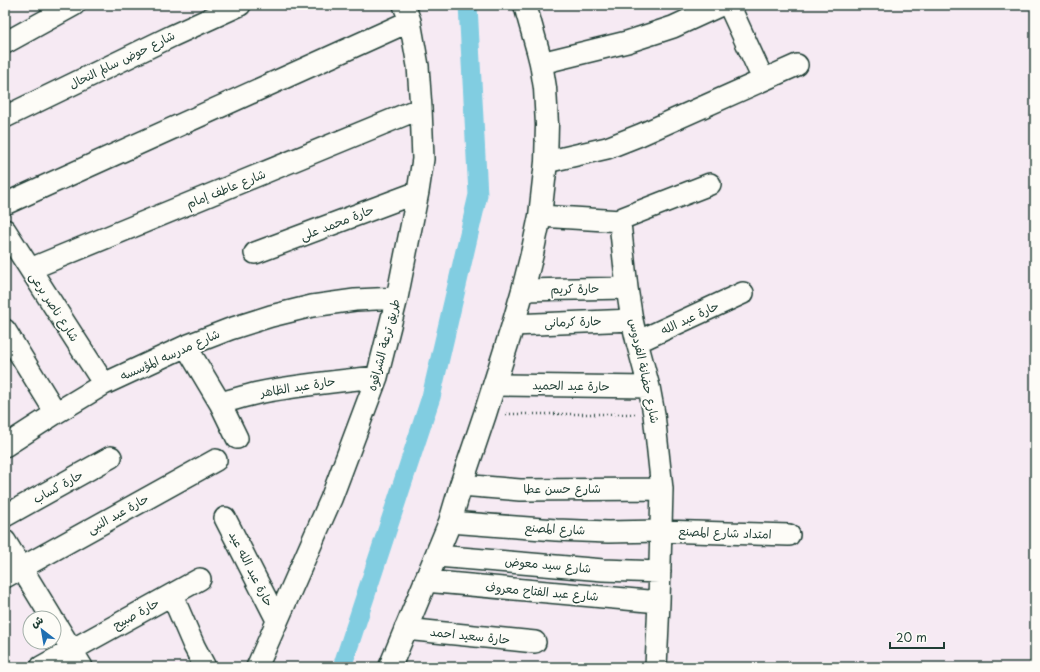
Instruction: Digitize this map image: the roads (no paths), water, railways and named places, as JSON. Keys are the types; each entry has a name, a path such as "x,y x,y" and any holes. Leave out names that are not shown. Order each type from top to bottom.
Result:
{"street":[{"path":"5,43 74,5"},
{"name":"شارع حوض سالم النحال","path":"5,117 172,36 240,5"},
{"path":"390,667 450,522 513,325 523,290 540,216 546,162 547,125 545,88 541,63 525,5"},
{"path":"541,63 627,42 673,27 721,5"},
{"path":"729,5 764,79"},
{"path":"5,204 407,13"},
{"name":"طريق ترعة الشراقوه","path":"257,667 331,499 377,377 397,298 423,159 418,66 407,13"},
{"path":"546,162 607,148 618,144 797,65"},
{"name":"شارع عاطف إمام","path":"30,270 421,108"},
{"path":"540,216 621,221 623,218 710,184"},
{"name":"حارة محمد على","path":"255,254 418,192"},
{"name":"شارع حضانة الفردوس","path":"621,221 620,226 627,288 632,320 649,387 654,414 662,489 656,667"},
{"name":"شارع ناصر برعى","path":"5,230 104,384"},
{"name":"حارة كريم","path":"523,290 627,288"},
{"name":"حارة عبد الله","path":"637,342 744,293"},
{"name":"شارع مدرسه المؤسسه","path":"5,446 104,384 186,346 230,329 271,316 312,306 355,300 397,298"},
{"name":"حارة كرمانى","path":"513,325 632,320"},
{"path":"5,330 56,413"},
{"path":"186,346 220,403 238,438"},
{"name":"حارة عبد الظاهر","path":"220,403 259,393 298,386 377,377"},
{"name":"حارة عبد الحميد","path":"494,385 649,387"},
{"name":"حارة كساب","path":"5,516 111,457"},
{"name":"حارة عبد النبى","path":"13,573 216,460"},
{"name":"شارع حسن عطا","path":"461,485 520,490 662,489"},
{"name":"حارة عبد الله عيد","path":"225,518 277,620"},
{"name":"شارع المصنع","path":"450,522 578,531 661,531"},
{"name":"امتداد شارع المصنع","path":"661,531 789,535"},
{"path":"5,542 13,573 45,610"},
{"name":"شارع سيد معوض","path":"437,556 603,570 660,572"},
{"name":"حارة صبيح","path":"41,667 77,658 172,595 200,579"},
{"name":"شارع عبد الفتاح معروف","path":"426,581 659,602"},
{"path":"172,595 194,646 205,667"},
{"name":"حارة سعيد احمد","path":"405,629 535,642"},
{"path":"62,634 77,658"}],"waterway":[{"path":"342,667 431,397 478,195 468,5"}]}
